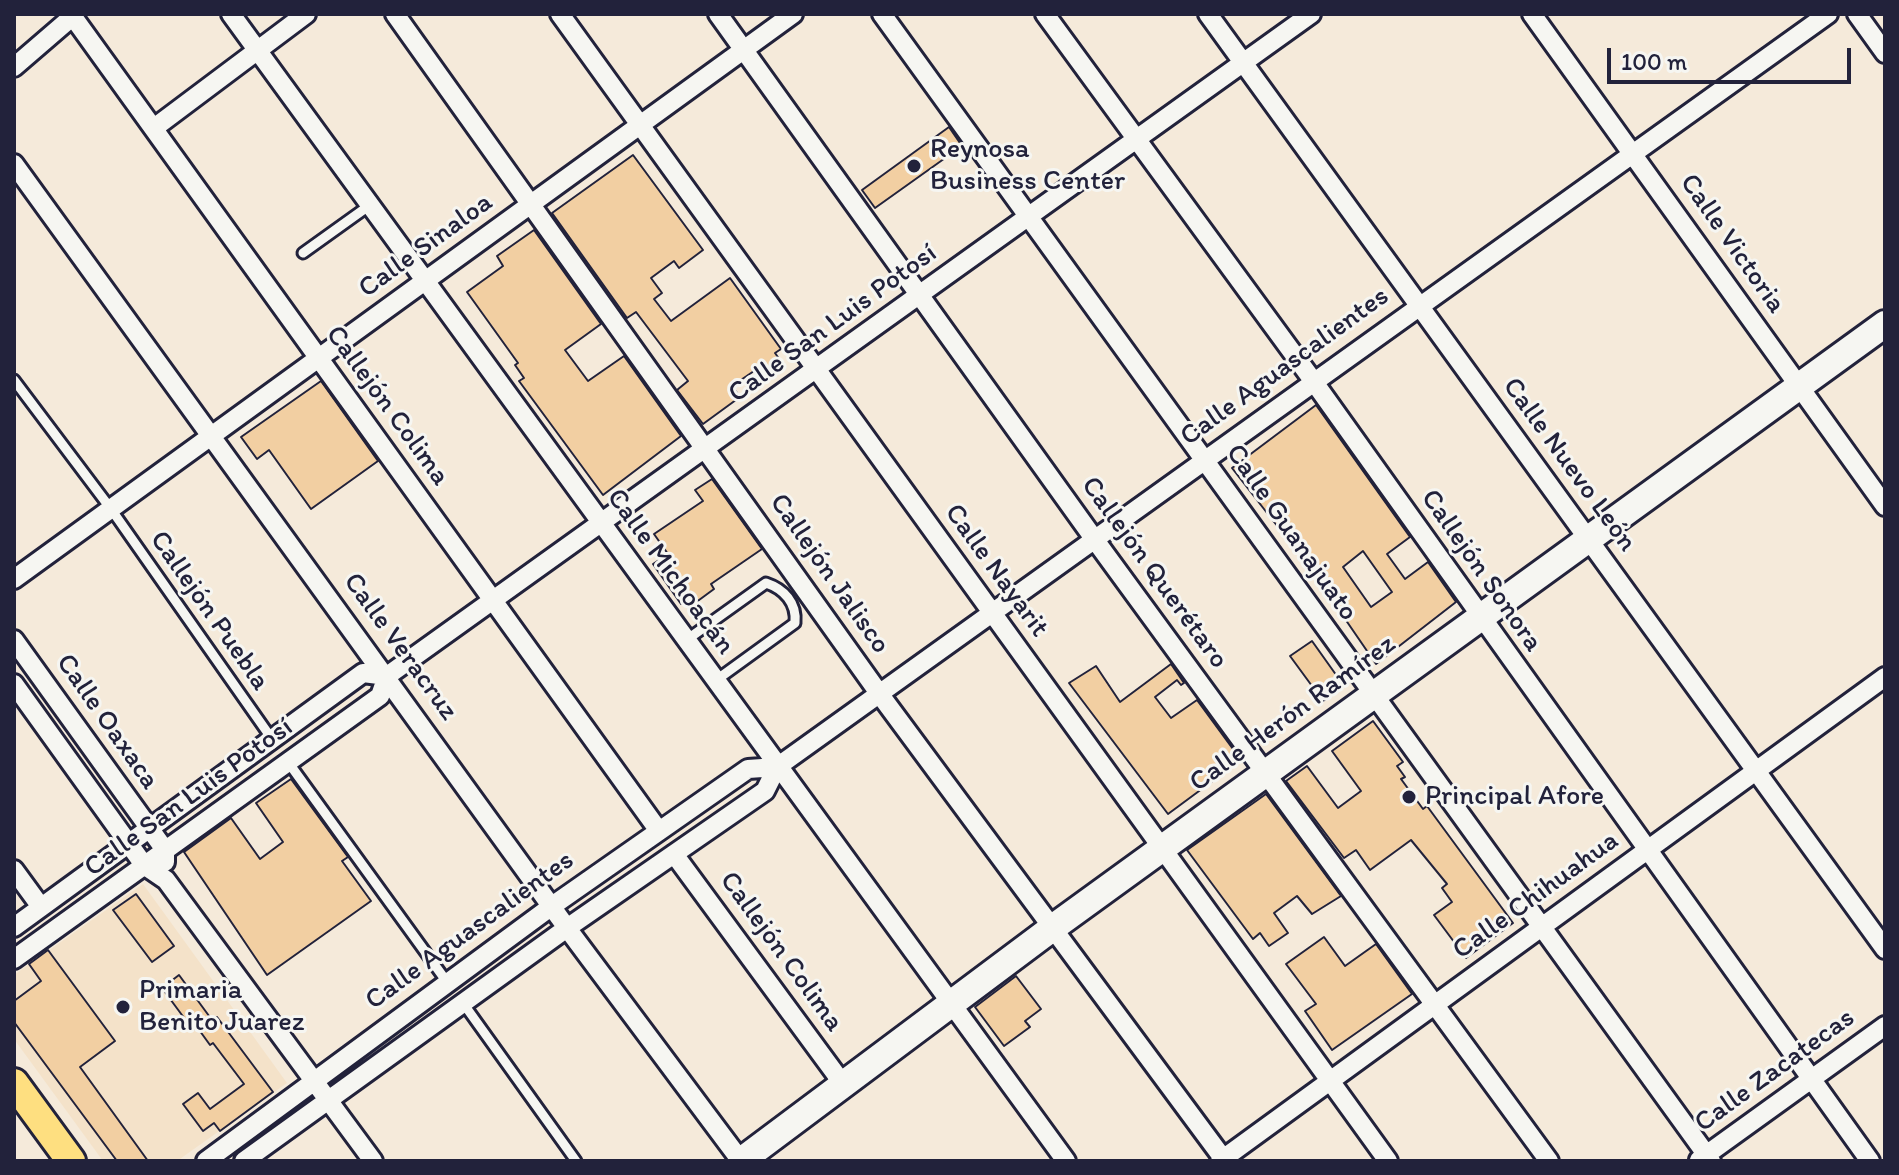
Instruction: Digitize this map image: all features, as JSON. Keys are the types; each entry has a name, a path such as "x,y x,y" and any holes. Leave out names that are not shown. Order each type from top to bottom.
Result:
{"main road":[{"path":"14,1083 71,1161"}],"street":[{"name":"Calle Michoacán","path":"231,14 600,526 1066,1161"},
{"path":"154,128 306,14"},
{"name":"Callejón Jalisco","path":"395,14 881,696 1222,1160"},
{"name":"Calle Nayarit","path":"560,14 1388,1161"},
{"name":"Callejón Querétaro","path":"718,14 1095,540 1549,1161"},
{"name":"Calle Sinaloa","path":"14,579 793,14"},
{"name":"Calle Guanajuato","path":"882,14 1705,1159"},
{"name":"Callejón Sonora","path":"1045,14 1314,382 1870,1161"},
{"name":"Calle Nuevo León","path":"1208,14 1885,949"},
{"name":"Calle San Luis Potosí","path":"14,959 380,696 387,676 1311,14"},
{"name":"Calle Victoria","path":"1532,14 1635,153 1798,388 1885,506"},
{"name":"Calle Aguascalientes","path":"244,1161 567,928 765,791 777,767 881,696 1204,459 1828,14"},
{"path":"1857,14 1885,53"},
{"path":"16,59 72,15"},
{"name":"Callejón Colima","path":"72,15 659,831"},
{"name":"Calle Veracruz","path":"14,164 567,928 741,1161"},
{"name":"Calle Herón Ramírez","path":"741,1161 1051,929 1885,324"},
{"name":"Calle Oaxaca","path":"14,640 165,850"},
{"name":"Calle San Luis Potosí","path":"14,927 363,673 387,676"},
{"name":"Calle Chihuahua","path":"1222,1160 1885,677"},
{"name":"Calle Oaxaca","path":"14,684 144,865 166,880 373,1161"},
{"name":"Calle Aguascalientes","path":"206,1161 552,906 748,769 777,767"},
{"path":"165,850 166,880"},
{"name":"Callejón Colima","path":"674,854 843,1084"},
{"path":"14,870 41,907"},
{"name":"Calle Zacatecas","path":"1705,1159 1885,1026"}],"lane":[{"path":"303,253 370,205"},
{"name":"Callejón Puebla","path":"14,380 111,509 272,739"},
{"path":"685,641 766,583 777,587 788,597 796,613 795,623 714,681"},
{"path":"288,762 447,982"},
{"path":"463,1003 576,1161"}],"shaded area":[{"name":"Primaria Benito Juarez","path":"143,884 287,1083 177,1161 103,1161 14,1039 14,975"}],"building":[{"name":"Reynosa Business Center","path":"949,127 962,146 875,208 862,190"},
{"path":"633,155 703,250 679,268 674,261 651,278 662,293 654,299 671,321 730,278 781,349 775,353 785,367 763,382 754,371 732,386 740,397 703,424 677,390 688,381 636,312 627,318 552,213"},
{"path":"534,230 601,324 565,350 588,381 624,356 681,436 603,495 519,381 524,378 515,365 518,363 467,292 503,266 497,256"},
{"path":"321,381 378,461 311,509 269,450 257,459 241,437"},
{"path":"1316,405 1410,537 1387,554 1405,579 1428,562 1456,602 1376,664 1330,597 1337,592 1315,564 1310,568 1232,468","holes":["1363,551 1392,592 1371,607 1343,567"]},
{"path":"712,479 762,549 711,584 714,589 695,603 691,597 681,604 653,564 668,554 654,534 703,501 695,490"},
{"path":"1312,641 1344,686 1323,701 1290,656"},
{"path":"1171,664 1184,683 1181,685 1177,680 1155,697 1171,718 1197,700 1241,760 1168,814 1069,683 1096,666 1120,702"},
{"path":"1373,721 1403,762 1397,766 1405,777 1401,779 1423,809 1427,806 1513,923 1466,958 1434,915 1452,902 1442,888 1447,884 1411,840 1370,870 1356,850 1344,858 1286,781 1307,766 1338,808 1361,791 1332,751"},
{"path":"291,779 348,857 342,861 371,901 267,975 184,852 231,818 260,859 283,842 256,803"},
{"path":"1266,794 1341,896 1312,914 1297,896 1274,913 1288,933 1269,946 1260,933 1253,939 1187,850"},
{"path":"136,894 174,946 152,962 113,910"},
{"path":"1324,937 1345,966 1376,944 1412,994 1332,1050 1305,1011 1316,1004 1286,964"},
{"path":"48,950 115,1041 80,1067 148,1161 117,1161 14,1022 14,1001 41,981 29,964"},
{"path":"179,975 212,1020 217,1017 273,1092 220,1131 214,1123 203,1131 183,1104 198,1093 210,1109 244,1084 213,1043 210,1045 197,1027 193,1030 162,988"},
{"path":"1016,976 1041,1009 1025,1021 1030,1027 1004,1046 975,1007"}],"place":[{"name":"Reynosa Business Center","path":"914,166"},
{"name":"Principal Afore","path":"1409,797"},
{"name":"Primaria Benito Juarez","path":"123,1007"}]}
